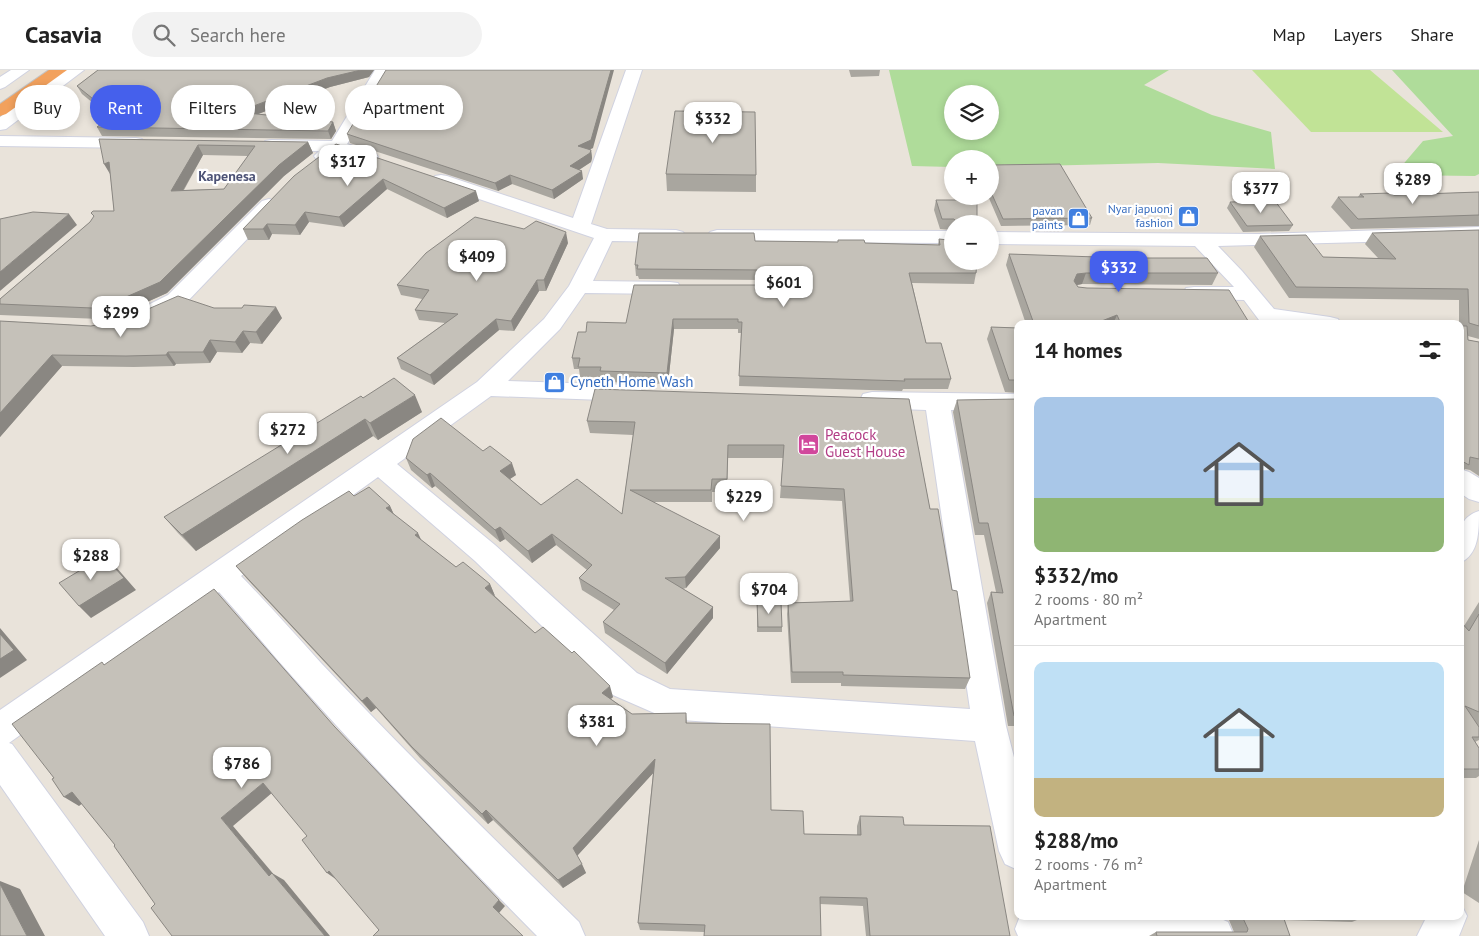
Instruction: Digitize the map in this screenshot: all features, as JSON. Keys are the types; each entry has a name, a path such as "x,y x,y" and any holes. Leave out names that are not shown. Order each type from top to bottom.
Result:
{"highway":[{"path":"0,97 40,70"},
{"path":"0,111 58,70"}],"street":[{"path":"0,84 21,70"},
{"path":"0,125 76,70"},
{"path":"304,169 337,146 383,70"},
{"path":"0,730 110,651 222,576 486,388 552,324 579,287 634,70"},
{"path":"0,141 150,143"},
{"path":"258,145 337,146 384,161"},
{"path":"421,174 592,231 699,236 944,237"},
{"path":"129,321 176,300 285,188"},
{"path":"999,238 1259,240 1479,233"},
{"path":"1200,239 1270,320"},
{"path":"579,287 686,288"},
{"path":"1171,293 1249,294"},
{"path":"486,388 654,393"},
{"path":"852,399 1014,402"},
{"path":"937,402 989,726 1014,834"},
{"path":"379,463 485,553 625,684 668,704 989,726"},
{"path":"1464,483 1479,492"},
{"path":"1464,545 1479,522"},
{"path":"222,576 446,818 565,936"},
{"path":"0,756 129,936"},
{"path":"1437,936 1445,920"},
{"path":"1035,927 1214,936"}],"green space":[{"path":"889,70 1169,70 1144,85 1212,115 1271,132 1275,169 1158,163 999,167 999,150 944,150 944,167 912,166"},
{"path":"1252,70 1370,70 1443,132 1311,132"},
{"path":"1392,70 1479,70 1479,174 1475,176 1394,175 1423,141 1453,136"}],"building":[{"path":"98,70 361,70 327,78 309,85 265,85 265,102 255,106 255,85 171,85 171,128 161,128 161,85 90,85 90,96 78,85"},
{"path":"386,70 611,70 591,140 578,146 591,150 590,153 570,166 582,171 552,190 510,175 495,183 347,134 349,130 463,130 463,85 377,85"},
{"path":"675,111 755,112 756,175 666,174"},
{"path":"255,114 265,115 265,130 255,130"},
{"path":"270,130 329,130 328,131"},
{"path":"99,139 308,142 279,165 160,282 108,305 92,308 0,304 0,299 90,222 94,216 91,213 93,211 114,211 109,162 104,164","holes":["198,145 255,146 224,189 171,191"]},
{"path":"336,144 476,191 444,208 383,179 339,217 305,212 295,225 267,224 263,229 243,229 294,176"},
{"path":"1060,164 1092,218 1003,219 997,205 999,205 999,165"},
{"path":"1479,192 1479,215 1358,219 1338,197 1364,197 1360,194 1391,193 1394,195"},
{"path":"936,200 944,200 944,205 977,205 977,215 944,215 944,219 942,219"},
{"path":"1275,201 1293,225 1247,226 1230,202"},
{"path":"33,212 69,214 0,272 0,219"},
{"path":"475,217 524,229 536,221 566,232 544,280 537,280 511,321 496,319 430,375 397,358 458,314 415,310 429,290 397,285 426,253"},
{"path":"1479,230 1479,326 1469,323 1468,289 1296,287 1260,236 1306,235 1323,257 1396,259 1372,233"},
{"path":"639,233 754,233 755,241 838,242 838,240 864,240 865,243 940,245 939,239 944,240 944,270 976,270 976,273 909,273 926,343 941,343 951,379 904,379 905,381 739,376 742,322 738,322 738,319 673,319 667,373 600,371 601,367 578,367 580,358 572,358 578,332 586,332 587,322 626,323 634,285 764,285 773,284 777,279 774,272 765,270 637,269 638,265 635,265"},
{"path":"1009,254 1126,258 1207,258 1218,273 1086,273 1077,274 1074,281 1078,287 1087,288 1229,290 1248,320 1119,320 1117,315 1104,320 1033,320"},
{"path":"178,296 214,308 242,308 244,305 276,307 256,332 243,331 235,342 210,340 203,352 168,352 166,355 126,356 52,355 0,413 0,321 91,326 123,320"},
{"path":"1464,326 1467,326 1468,340 1479,342 1479,459 1470,457 1469,465 1464,462"},
{"path":"991,327 1014,328 1014,380 1009,380"},
{"path":"394,378 415,395 370,423 365,419 182,535 164,517 361,396 363,398"},
{"path":"595,389 909,399 930,509 938,509 952,590 957,591 970,678 843,675 843,672 792,672 788,603 853,601 844,489 781,486 784,445 728,445 727,479 712,479 711,490 630,490 720,536 685,577 665,578 713,607 665,663 603,622 620,604 579,578 592,565 552,534 528,551 500,527 495,530 430,473 427,475 406,458 413,439 441,418 483,451 490,446 512,463 500,471 541,505 577,479 622,514 635,422 587,421"},
{"path":"1014,399 1014,716 991,592 1003,593 988,523 979,523 957,400"},
{"path":"369,487 390,506 386,508 418,533 415,535 456,567 463,562 490,584 485,588 535,633 543,627 572,653 574,651 610,686 602,693 632,714 686,713 686,723 770,724 771,810 803,811 804,834 861,835 860,816 903,817 904,825 990,826 1010,936 870,936 867,898 820,897 821,936 704,936 705,925 638,923 655,759 573,848 582,864 558,880 486,810 482,814 412,747 367,697 362,701 236,566 302,520 349,491 354,496"},
{"path":"104,556 124,578 79,606 59,583"},
{"path":"214,589 334,726 499,900 493,907 523,936 373,936 379,930 329,871 327,873 302,840 307,836 263,783 221,818 269,876 272,873 325,936 172,936 151,908 155,904 115,845 72,792 64,797 52,779 54,778 12,724 102,662 104,665"},
{"path":"757,602 781,602 782,627 758,627"},
{"path":"1479,614 1479,712 1465,706 1479,727 1479,737 1472,737 1479,748 1479,769 1464,769 1464,625 1469,631"},
{"path":"0,634 14,650 0,659"},
{"path":"0,884 27,936 0,936"},
{"path":"1244,920 1284,920 1290,936 1157,936 1156,932 1247,932 1248,929"}],"place":[{"name":"Nyar japuonj fashion","path":"1189,216"},
{"name":"pavan paints","path":"1079,218"},
{"name":"Cyneth Home Wash","path":"554,382"},
{"name":"Peacock Guest House","path":"809,444"}],"district":[{"name":"Kapenesa","path":"227,176"}]}
